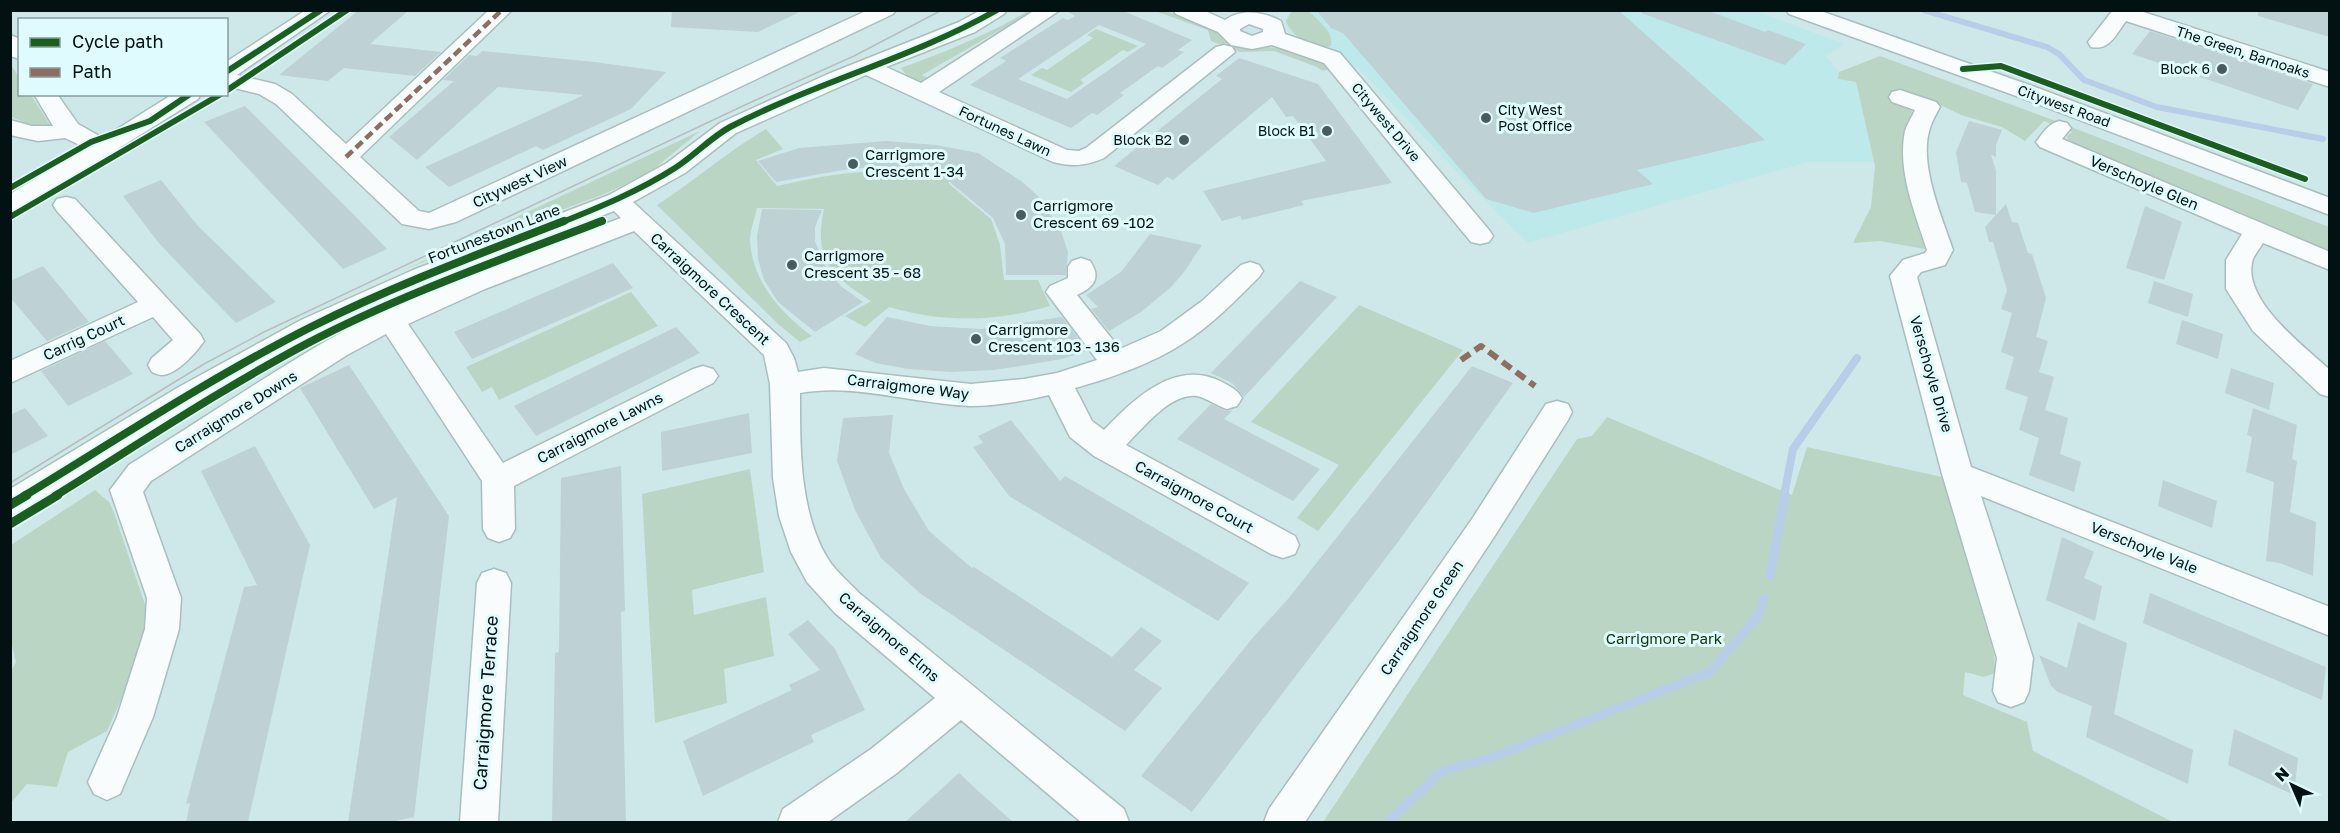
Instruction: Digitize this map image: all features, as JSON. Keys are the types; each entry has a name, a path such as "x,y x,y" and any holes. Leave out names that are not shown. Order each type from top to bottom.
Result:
{"street":[{"path":"228,71 321,10"},
{"path":"346,157 502,10"},
{"name":"Citywest View","path":"228,79 267,89 284,99 411,218 429,221 447,216 699,88 886,10"},
{"name":"Fortunestown Lane","path":"10,505 194,392 311,327 423,276 628,210 676,168 728,128 867,66 948,35 997,10"},
{"path":"922,93 1050,10"},
{"path":"1183,10 1230,20"},
{"name":"Citywest Road","path":"1796,10 2089,115 2330,207"},
{"name":"The Green, Barnoaks","path":"2099,42 2123,12 2330,80"},
{"name":"Citywest Drive","path":"1230,20 1256,18 1269,22 1275,30 1271,37 1332,58 1480,236"},
{"name":"Fortunes Lawn","path":"867,66 1062,157 1082,159 1095,153 1224,52"},
{"path":"46,96 72,134"},
{"path":"10,205 108,147 187,96"},
{"name":"Verschoyle Drive","path":"1900,96 1928,107 1917,130 1915,162 1922,194 1940,250 1936,259 1912,266 1903,276 1958,474 2015,658 2011,691"},
{"path":"10,127 34,135 72,134 108,147"},
{"name":"Verschoyle Glen","path":"2059,128 2048,142 2330,262"},
{"path":"66,205 190,341 162,365"},
{"name":"Carraigmore Downs","path":"107,782 135,717 162,629 164,598 126,490 140,473 337,348 391,320 476,283 628,210"},
{"name":"Carraigmore Crescent","path":"628,210 776,350 784,364 783,385"},
{"path":"2257,231 2239,260 2240,289 2263,324 2330,387"},
{"path":"1081,267 1081,284 1060,292 1114,362"},
{"name":"Carraigmore Way","path":"783,385 824,378 971,395 1024,390 1057,383 1096,372 1171,338 1212,308 1250,271"},
{"name":"Carrig Court","path":"10,373 157,304"},
{"path":"391,320 498,480 499,529"},
{"name":"Carraigmore Lawns","path":"498,480 703,376"},
{"name":"Carraigmore Court","path":"1057,383 1081,429 1105,448 1283,545"},
{"name":"Carraigmore Elms","path":"783,385 785,435 792,497 806,546 817,570 847,603 1110,822"},
{"path":"1105,448 1159,396 1183,386 1205,387 1227,398"},
{"name":"Carraigmore Green","path":"1283,822 1483,528 1557,412"},
{"name":"Verschoyle Vale","path":"1958,474 2330,622"},
{"name":"Carraigmore Terrace","path":"479,822 494,583"},
{"path":"796,822 884,760 962,699"}],"shaded area":[{"path":"1290,10 1755,11 1845,44 1826,56 1839,72 1838,79 1856,82 1874,162 1808,162 1528,243 1368,78 1332,48 1308,42 1288,31 1285,21"}],"green space":[{"path":"1028,11 1033,11 922,75 932,80 922,83 910,80 901,68 966,42"},
{"path":"1155,11 1166,11 1216,29 1239,45 1278,48 1319,60 1333,68 1323,71 1274,51 1240,52 1211,41 1208,30"},
{"path":"1292,11 1309,11 1328,31 1331,46 1318,46 1298,37 1286,21"},
{"path":"1096,29 1138,46 1128,52 1123,50 1080,80 1084,83 1071,92 1031,75 1042,68 1047,70 1093,38 1087,35"},
{"path":"1880,56 2061,123 2329,227 2329,256 2069,145 2067,136 2072,132 2044,121 2025,141 2002,127 1961,115 1922,96 1908,92 1893,100 1911,109 1913,116 1909,119 1903,167 1909,191 1920,216 1925,249 1880,241 1853,243 1871,207 1875,166 1856,82 1838,79 1839,72"},
{"path":"10,63 18,75 18,96 32,96 50,125 38,128 11,117"},
{"path":"766,129 783,149 756,160 777,186 857,172 896,171 939,175 952,158 972,166 948,183 991,219 1000,245 1004,280 1038,280 1050,306 990,318 930,316 889,307 865,327 845,316 871,301 836,274 823,253 821,226 824,209 757,208 750,240 756,269 762,283 779,307 812,336 800,342 779,325 657,205"},
{"path":"700,131 649,173 609,192 408,268"},
{"path":"588,220 589,223 404,295 315,338 225,388 11,520 11,516 220,387 372,306"},
{"path":"631,292 658,326 499,400 492,387 482,392 466,367"},
{"path":"1359,305 1463,350 1318,531 1297,518 1339,465 1251,422"},
{"name":"Carrigmore Park","path":"1607,417 1792,495 1807,447 1942,477 1994,654 1995,673 1984,677 1965,672 1963,695 2027,722 2033,751 2173,822 1323,822 1577,439 1592,436"},
{"path":"750,469 764,572 692,590 694,615 766,597 774,656 724,669 727,703 655,723 642,494"},
{"path":"95,490 109,502 113,510 153,628 107,731 68,752 57,787 27,784 11,803 10,673 16,662 10,637 11,545"}],"building":[{"path":"359,10 409,10 370,44 441,52 415,76 344,68 328,81 279,75"},
{"path":"672,10 804,10 758,32 671,27"},
{"path":"1065,10 1121,10 1192,40 1178,50 1184,52 1162,68 1158,66 1120,93 1124,95 1097,115 1092,113 1071,128 970,85 1006,61 1000,58 1063,18 1068,20 1075,16","holes":["1099,25 1146,44 1067,99 1018,79"]},
{"path":"1316,10 1618,10 1765,140 1637,170 1653,184 1534,213 1486,199 1343,33 1331,28"},
{"path":"1642,10 1706,10 1765,32 1768,30 1806,44 1785,65 1641,13"},
{"path":"2258,10 2330,10 2330,37 2258,16"},
{"name":"Block 6","path":"2150,31 2313,84 2298,110 2132,54"},
{"path":"482,51 595,62 666,72 631,109 543,150 536,146 449,187 425,167 584,95 498,87 417,160 389,137 454,81 443,80 469,55 477,56"},
{"path":"1239,58 1318,84 1392,183 1301,201 1304,205 1242,220 1240,216 1222,221 1203,191 1326,161 1293,116 1286,117 1272,97 1173,180 1167,177 1158,185 1114,166 1222,79 1216,76"},
{"path":"245,106 387,249 343,269 204,122"},
{"path":"1969,121 2002,130 1996,145 1996,157 1991,155 1996,171 1996,215 1975,212 1967,183 1961,182 1956,152"},
{"path":"886,141 936,145 978,153 1021,181 1037,195 1061,231 1068,252 1066,275 1006,275 1005,244 993,218 939,173 903,169 854,168 776,182 758,161 799,148"},
{"path":"161,180 198,226 276,302 236,323 158,242 123,196"},
{"path":"2006,204 2012,222 2018,223 2028,253 2032,254 2046,298 2036,337 2048,341 2039,372 2054,377 2045,410 2068,418 2060,454 2081,462 2074,492 2029,475 2039,438 2019,430 2028,397 2005,389 2014,357 2001,352 2012,313 2001,309 2007,290 1993,242 1989,242 1985,227"},
{"path":"2145,206 2182,222 2164,280 2126,268"},
{"name":"Carrigmore Crescent 35 - 68","path":"762,209 822,210 815,227 815,241 828,272 842,287 863,302 815,332 778,302 764,280 758,259 757,236"},
{"path":"1150,234 1202,245 1171,287 1141,312 1109,331 1091,309 1098,307 1086,295 1121,272"},
{"path":"613,263 633,288 472,359 454,332"},
{"path":"43,266 89,322 47,341 10,297 10,281"},
{"path":"1300,281 1337,297 1244,397 1232,383 1211,373"},
{"path":"2154,281 2193,294 2188,317 2148,303"},
{"name":"Carrigmore Crescent 103 - 136","path":"887,317 930,326 981,329 1062,317 1087,351 1062,359 1027,365 994,370 951,372 908,369 876,363 855,354"},
{"path":"2182,320 2223,334 2218,359 2176,344"},
{"path":"676,327 700,353 536,436 514,406"},
{"path":"105,341 133,374 68,406 41,371"},
{"path":"349,365 449,516 414,817 391,822 348,822 397,497 374,509 300,388"},
{"path":"1472,366 1513,383 1398,542 1192,812 1141,776 1255,635 1288,599"},
{"path":"2231,368 2274,383 2269,410 2225,393"},
{"path":"1211,404 1226,411 1233,410 1224,419 1320,469 1293,501 1177,439"},
{"path":"25,408 48,436 10,455 10,415"},
{"path":"2253,408 2297,425 2292,459 2297,461 2290,512 2316,522 2313,576 2280,563 2266,561 2274,482 2246,472 2252,437 2247,435"},
{"path":"749,413 752,453 662,471 661,432"},
{"path":"893,415 889,453 904,489 929,531 972,568 974,567 1112,657 1141,627 1162,641 1134,670 1162,688 1125,731 921,594 881,558 855,510 837,461 843,418"},
{"path":"1011,420 1060,481 1065,476 1249,583 1218,621 1009,496 973,447 983,443 978,436"},
{"path":"255,446 310,545 248,822 186,822 190,803 186,804 244,587 257,585 201,471"},
{"path":"621,466 625,611 621,612 626,822 552,822 555,653 559,652 561,478"},
{"path":"2163,480 2217,501 2212,528 2158,506"},
{"path":"2062,537 2094,552 2084,578 2102,586 2095,621 2046,600"},
{"path":"2150,593 2326,667 2322,700 2143,623"},
{"path":"808,620 835,649 865,710 811,735 814,742 703,796 683,741 792,690 789,685 820,670 788,634"},
{"path":"2078,622 2127,643 2114,714 2193,750 2188,784 2086,737 2092,706 2058,692 2051,686 2039,655 2067,668"},
{"path":"2234,729 2298,758 2294,795 2228,765"},
{"path":"959,773 1013,822 905,822"}],"waterway":[{"path":"1923,10 2047,47 2059,54 2084,80 2157,107 2323,139"},
{"path":"1784,496 1793,449 1857,358"},
{"path":"1770,576 1785,495"},
{"path":"1391,822 1389,821 1442,771 1496,756 1710,672 1758,616 1764,598"}],"tram line":[{"path":"10,483 204,364 264,332 747,104 854,56 942,10"}],"marked path":[{"path":"346,157 502,10"},
{"path":"1461,360 1481,346 1535,386"}],"cycle path":[{"path":"228,71 321,10"},
{"path":"228,90 347,10"},
{"path":"10,505 187,396 311,327 423,276 618,200 676,168 728,128 836,79 967,27 997,10"},
{"path":"1963,69 2001,66 2305,179"},
{"path":"10,188 91,142 150,121 187,96"},
{"path":"10,217 218,96"},
{"path":"10,524 195,408 309,343 417,293 602,221"}],"place":[{"name":"Block 6","path":"2222,69"},
{"name":"City West Post Office","path":"1486,118"},
{"name":"Block B1","path":"1327,131"},
{"name":"Block B2","path":"1184,140"},
{"name":"Carrigmore Crescent 1-34","path":"853,164"},
{"name":"Carrigmore Crescent 69 -102","path":"1021,215"},
{"name":"Carrigmore Crescent 35 - 68","path":"792,265"},
{"name":"Carrigmore Crescent 103 - 136","path":"976,339"}]}
